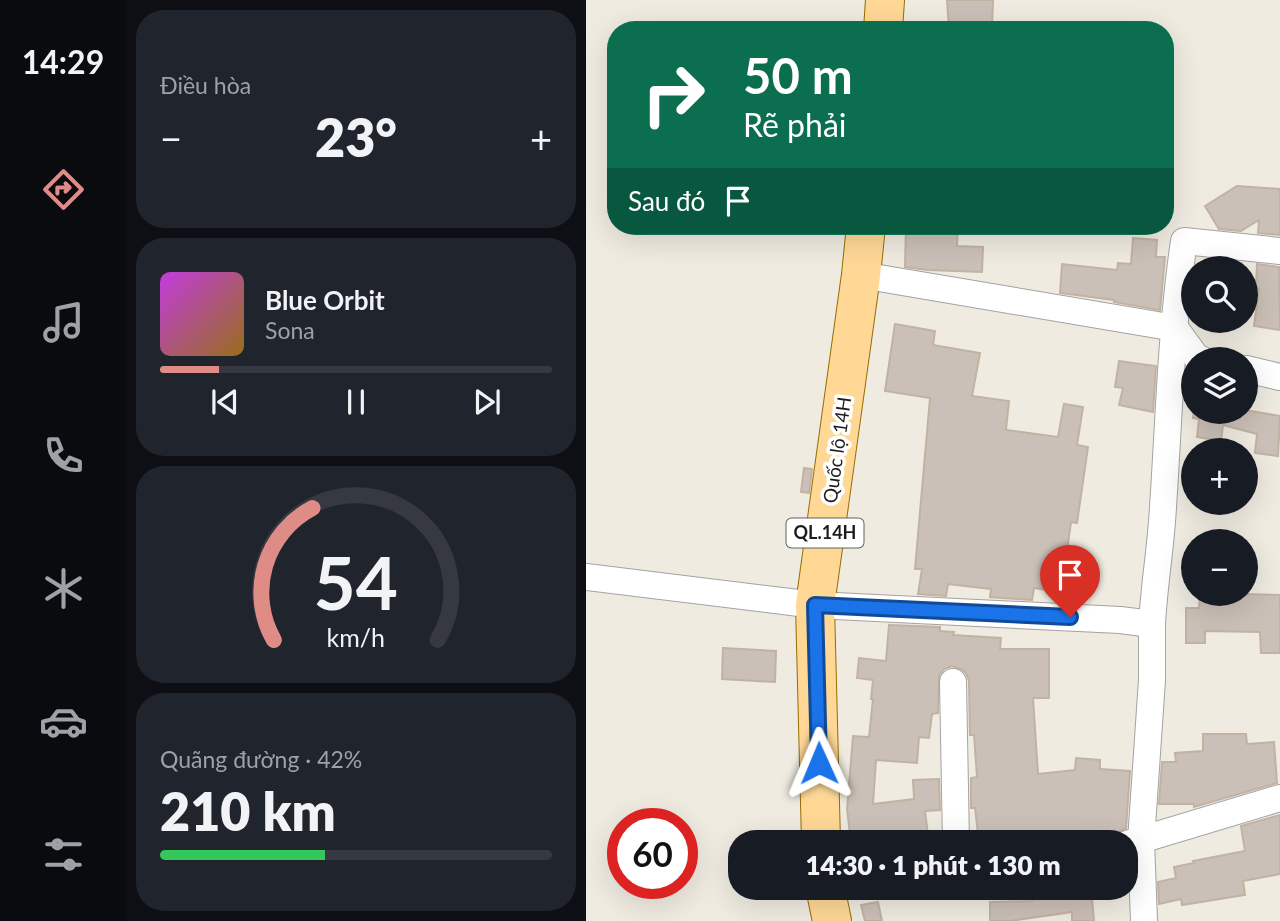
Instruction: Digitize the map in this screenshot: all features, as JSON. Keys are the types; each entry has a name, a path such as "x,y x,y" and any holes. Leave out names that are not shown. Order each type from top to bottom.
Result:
{"main road":[{"path":"884,21 885,0"},
{"name":"Quốc lộ 14H","path":"821,830 815,605 865,235"},
{"path":"828,900 832,921"}],"street":[{"path":"1135,830 1152,680 1154,579 1163,511 1176,298 1184,241 1280,251"},
{"path":"861,275 1175,328 1189,347"},
{"path":"1258,372 1280,377"},
{"path":"586,577 815,605 1120,620 1152,624"},
{"path":"953,682 956,830"},
{"path":"1138,841 1280,798"},
{"path":"1138,878 1144,921"}],"building":[{"path":"947,0 993,0 992,21 948,21"},
{"path":"1237,186 1280,189 1280,235 1258,233 1259,220 1241,231 1219,229 1205,206"},
{"path":"906,235 958,235 957,246 983,247 982,272 905,267"},
{"path":"1133,238 1157,240 1156,257 1165,257 1160,310 1114,300 1060,293 1062,264 1117,270 1118,263 1131,264"},
{"path":"1258,264 1279,267 1280,330 1258,327"},
{"path":"895,324 935,331 933,345 980,353 972,396 1009,401 1006,430 1058,437 1064,404 1083,407 1077,445 1088,447 1077,523 1071,522 1061,592 1034,588 1032,600 1001,598 990,597 991,589 948,584 946,596 918,594 922,569 915,569 930,398 885,391"},
{"path":"1119,361 1156,366 1153,412 1119,405 1123,388 1115,387"},
{"path":"1258,412 1280,416 1278,456 1258,453 1257,434 1223,425 1221,438 1197,437 1198,424 1258,424"},
{"path":"804,468 812,469 809,493 801,492"},
{"path":"1258,594 1280,595 1280,653 1261,653 1260,632 1205,631 1205,643 1186,643 1186,608 1258,606"},
{"path":"889,625 940,627 940,631 954,632 953,635 1001,638 1000,649 1049,649 1049,698 1033,698 1038,774 1075,770 1076,758 1100,760 1100,769 1130,771 1126,828 978,830 975,808 971,808 971,778 977,777 974,735 970,735 969,681 966,673 952,666 939,675 938,713 932,714 929,738 919,737 917,763 876,760 873,804 914,799 913,780 939,779 940,810 925,811 927,830 850,830 847,809 853,736 869,737 873,699 873,680 857,678 859,658 886,661"},
{"path":"723,648 776,651 775,682 722,679"},
{"path":"1203,734 1246,734 1247,744 1274,742 1277,783 1194,807 1194,804 1159,804 1162,762 1176,762 1175,753 1203,751"},
{"path":"1280,815 1280,874 1243,881 1245,895 1182,905 1181,899 1159,904 1158,882 1176,878 1174,867 1245,851 1241,826"},
{"path":"1092,900 1094,921 1072,921 1072,912 1010,921 990,921 990,902"},
{"path":"878,902 882,921 865,921 861,905"}],"route":[{"path":"819,763 815,605 1070,617"}]}
